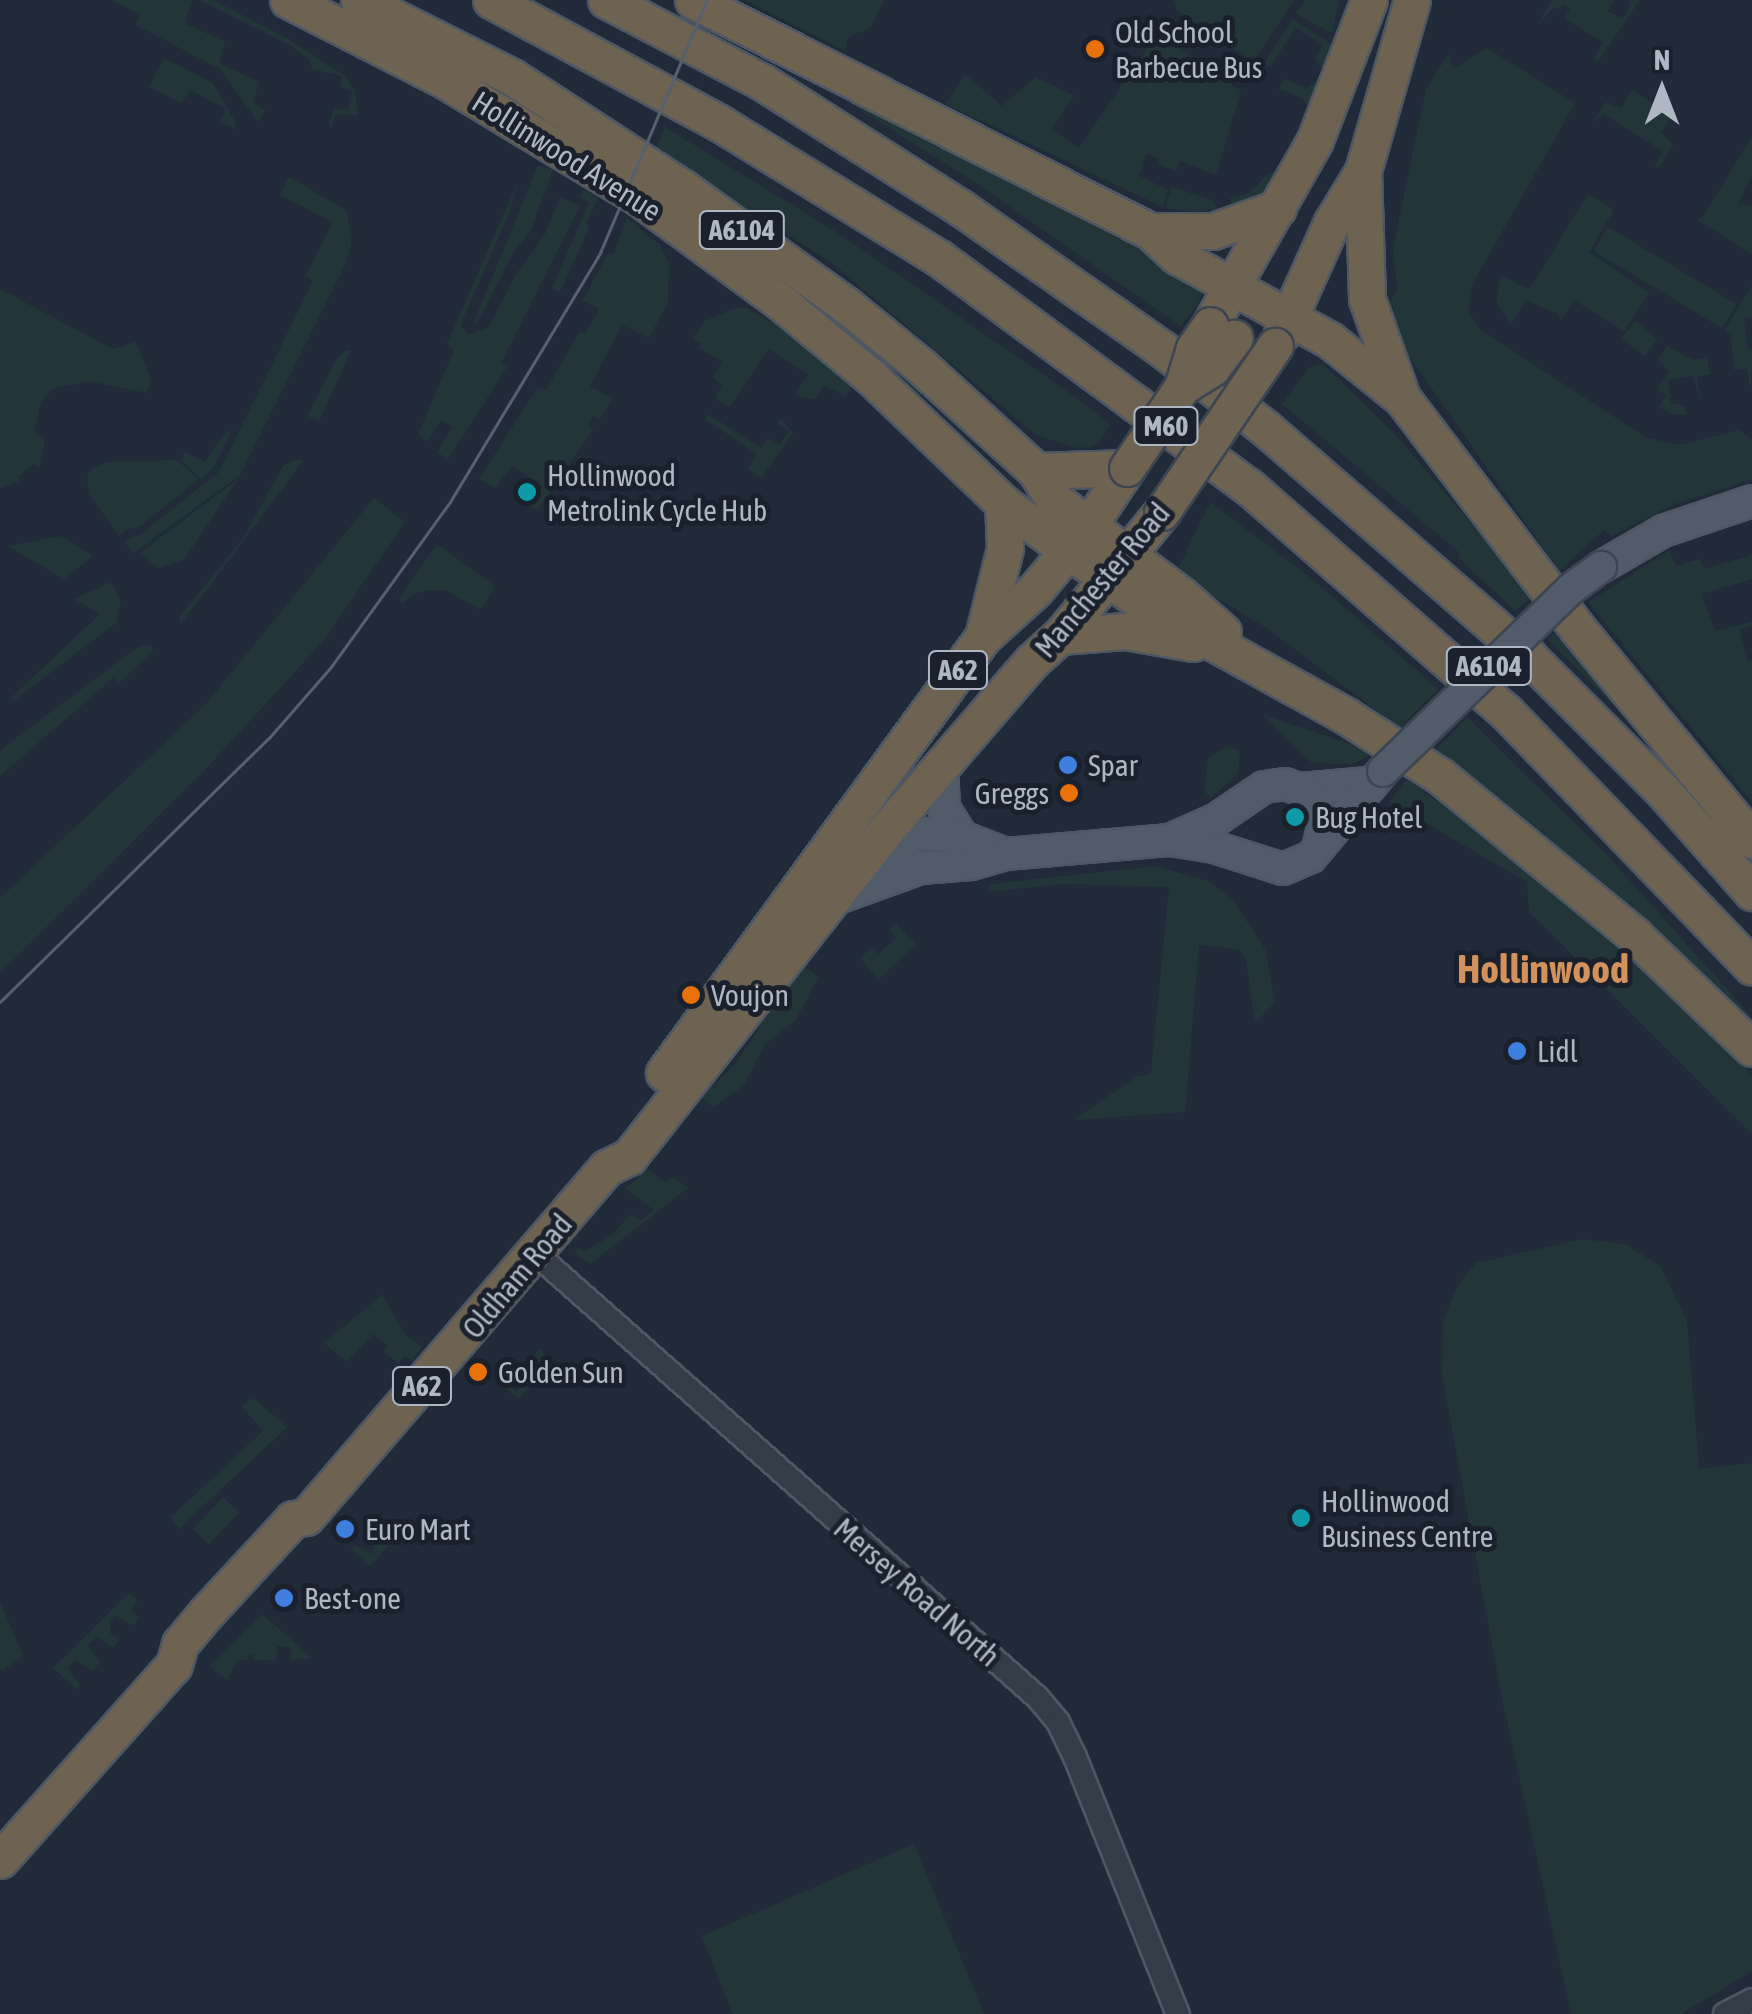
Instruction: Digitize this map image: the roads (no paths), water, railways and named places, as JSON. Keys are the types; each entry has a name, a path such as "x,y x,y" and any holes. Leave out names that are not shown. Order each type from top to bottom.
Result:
{"highway":[{"name":"Hollinwood Avenue","path":"288,0 448,82 638,197 783,304 855,364 1004,503"},
{"name":"Hollinwood Avenue","path":"359,0 512,78 683,188 861,318 1036,471"},
{"name":"M60","path":"491,0 721,124 939,258 1249,487 1506,712 1752,967"},
{"name":"M60","path":"606,0 764,83 961,208 1162,349 1264,428 1528,656 1663,791 1752,892"},
{"path":"693,0 1170,239 1263,300 1364,346 1577,628 1752,840"},
{"name":"Manchester Road","path":"668,1088 1032,661 1060,636 1119,567 1162,512 1274,346 1263,300 1278,208 1322,124 1369,0"},
{"name":"Manchester Road","path":"668,1088 852,814 983,636 1035,590 1078,537 1182,388 1212,368 1223,331 1263,300 1332,222 1363,171 1412,0"},
{"name":"A62","path":"1363,171 1367,298 1364,346"},
{"path":"1170,239 1227,228 1278,208"},
{"path":"1036,471 1127,468"},
{"name":"A6104","path":"1036,471 1078,537"},
{"name":"A6104","path":"1004,503 1078,537"},
{"path":"983,636 1004,548 1004,503"},
{"path":"1078,537 1224,633 1233,651"},
{"path":"1119,567 1176,631"},
{"path":"1060,636 1176,631 1233,651 1440,776 1634,934 1752,1048"},
{"name":"Oldham Road","path":"0,1860 174,1665 180,1644 206,1614 294,1520 306,1517 536,1254 606,1168 610,1144 668,1088"}],"main road":[{"name":"A6104","path":"827,902 921,868 971,864 1006,854 1170,840 1251,858 1273,868 1291,868 1310,857 1376,777 1572,588 1663,531 1752,502"},
{"path":"942,767 944,808 962,837"},
{"name":"A6104","path":"1170,840 1274,784 1301,789 1376,777"},
{"path":"1301,789 1320,812 1318,845"},
{"path":"1248,798 1238,832 1251,858"},
{"name":"A6104","path":"852,814 921,868"},
{"name":"A6104","path":"883,835 915,832 962,837 1006,854"}],"street":[{"name":"Mersey Road North","path":"536,1254 1038,1698 1058,1722 1076,1758 1178,2014"},
{"path":"1724,2014 1752,2000"}],"tram line":[{"path":"0,1002 269,738 331,667 450,502 600,253 707,0"}],"place":[{"name":"Old School Barbecue Bus","path":"1095,49"},
{"name":"Hollinwood Metrolink Cycle Hub","path":"527,492"},
{"name":"Spar","path":"1068,765"},
{"name":"Greggs","path":"1069,793"},
{"name":"Bug Hotel","path":"1295,817"},
{"name":"Voujon","path":"691,995"},
{"name":"Lidl","path":"1517,1051"},
{"name":"Golden Sun","path":"478,1372"},
{"name":"Hollinwood Business Centre","path":"1301,1518"},
{"name":"Euro Mart","path":"345,1529"},
{"name":"Best-one","path":"284,1598"}],"district":[{"name":"Hollinwood","path":"1543,969"}]}
